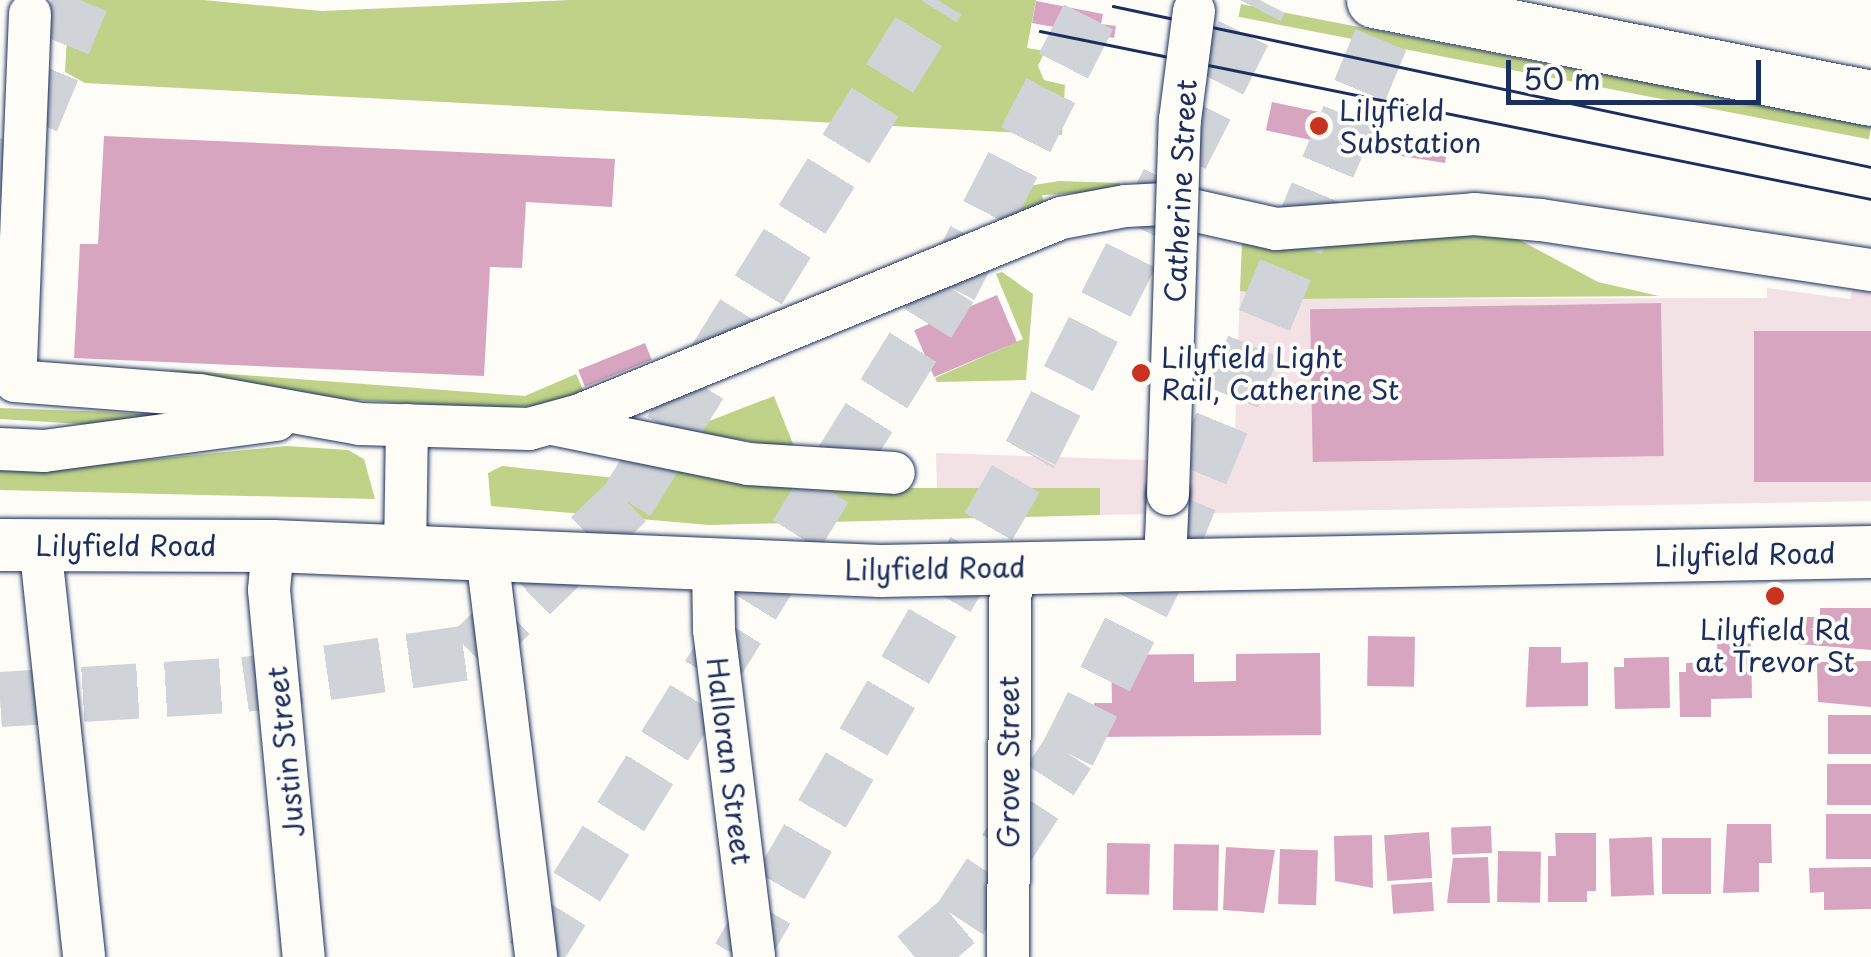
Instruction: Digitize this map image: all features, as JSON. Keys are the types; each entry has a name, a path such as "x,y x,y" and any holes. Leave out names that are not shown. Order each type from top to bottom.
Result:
{"highway":[{"path":"1374,0 1871,98"},
{"path":"1571,0 1871,59"}],"main road":[{"name":"Lilyfield Road","path":"20,544 274,546 713,565 1011,568 1165,562 1871,552"}],"street":[{"name":"Catherine Street","path":"1165,562 1180,120 1195,5"},
{"path":"30,14 15,381 199,394 301,416 407,426 529,429 1094,208 1165,204 1276,229 1491,216 1782,252 1871,270"},
{"path":"0,449 63,449 301,416"},
{"path":"547,423 748,464 894,473"},
{"path":"405,552 407,426"},
{"path":"20,544 84,957"},
{"name":"Justin Street","path":"274,546 269,590 304,957"},
{"path":"487,556 536,957"},
{"name":"Halloran Street","path":"713,565 714,630 754,957"},
{"name":"Grove Street","path":"1008,957 1011,568"}],"shaded area":[{"path":"1862,254 1871,256 1871,501 1100,515 1099,488 937,488 936,453 1234,463 1240,291 1295,299 1767,298 1767,288 1850,299"}],"green space":[{"path":"69,0 203,0 322,11 570,0 1036,0 1027,48 1057,53 1043,55 1038,66 1044,80 1065,85 1062,135 85,83 65,72"},
{"path":"1241,4 1871,126 1869,139 1239,17"},
{"path":"1059,181 1120,183 1119,191 1042,195 1045,206 1015,219 1004,190"},
{"path":"1501,230 1598,282 1659,296 1295,299 1240,291 1242,242 1274,251 1370,235"},
{"path":"1002,272 1033,294 1026,380 937,382 935,378 1023,339 996,274"},
{"path":"164,369 525,396 576,374 584,392 536,406 486,408 320,398"},
{"path":"774,396 795,449 669,428 668,421 680,418 686,430"},
{"path":"0,408 168,416 115,426 0,419"},
{"path":"287,446 348,450 364,459 375,499 0,490 0,461 114,463"},
{"path":"502,466 664,483 666,470 866,488 1100,488 1100,515 709,525 491,506 488,473"}],"building":[{"path":"1036,1 1103,14 1101,24 1116,26 1114,38 1032,23"},
{"name":"Lilyfield Substation","path":"1272,102 1370,123 1364,151 1266,130"},
{"path":"1403,134 1448,141 1445,163 1400,156"},
{"path":"104,136 615,159 612,207 526,202 522,268 490,267 484,376 74,358 80,244 98,244"},
{"path":"997,295 1017,342 934,377 914,330"},
{"path":"1661,303 1664,456 1313,462 1310,309"},
{"path":"1754,331 1871,331 1871,482 1754,482"},
{"path":"645,343 652,360 585,387 578,370"},
{"path":"1820,608 1871,608 1871,650 1798,644 1797,617 1820,617"},
{"path":"1368,636 1415,637 1414,687 1367,686"},
{"path":"1751,642 1752,698 1711,699 1711,717 1680,717 1679,672 1686,672 1686,663 1718,662 1717,643"},
{"path":"1529,647 1561,647 1561,663 1588,662 1588,706 1526,707"},
{"path":"1320,653 1321,735 1094,737 1094,703 1112,703 1111,655 1194,654 1194,682 1236,681 1236,654"},
{"path":"1669,657 1670,708 1615,709 1614,667 1624,667 1624,658"},
{"path":"1871,661 1871,707 1818,702 1817,662"},
{"path":"1828,715 1871,715 1871,754 1828,754"},
{"path":"1827,764 1871,764 1871,805 1827,805"},
{"path":"1826,814 1871,814 1871,859 1826,859"},
{"path":"1727,824 1771,824 1772,863 1759,863 1759,892 1723,893"},
{"path":"1491,826 1492,853 1452,854 1451,827"},
{"path":"1429,832 1432,878 1387,881 1384,835"},
{"path":"1555,833 1596,833 1596,891 1587,891 1587,902 1548,902 1548,856 1556,856"},
{"path":"1372,835 1373,888 1335,881 1334,836"},
{"path":"1652,837 1654,895 1611,896 1609,839"},
{"path":"1662,838 1711,838 1711,894 1662,894"},
{"path":"1107,843 1150,844 1149,895 1106,894"},
{"path":"1174,844 1219,845 1218,911 1173,910"},
{"path":"1226,847 1275,850 1264,913 1223,910"},
{"path":"1280,849 1318,850 1316,905 1278,904"},
{"path":"1498,851 1541,852 1540,903 1497,902"},
{"path":"1488,857 1490,903 1447,903 1453,858"},
{"path":"1871,867 1871,909 1824,910 1824,892 1810,893 1809,868"},
{"path":"1432,882 1434,911 1393,914 1391,885"}],"tunnel":[{"path":"0,197 81,0"},
{"path":"0,699 245,684 471,652 627,501 938,0"},
{"path":"533,957 950,287 1097,0"},
{"path":"739,957 1031,452 1260,0"},
{"path":"915,957 960,919 1068,753 1169,550 1397,0"}],"tram line":[{"path":"1113,6 1871,167"},
{"path":"1040,31 1871,199"}],"place":[{"name":"Lilyfield Substation","path":"1319,126"},
{"name":"Lilyfield Light Rail, Catherine St","path":"1141,373"},
{"name":"Lilyfield Rd at Trevor St","path":"1775,596"}]}
